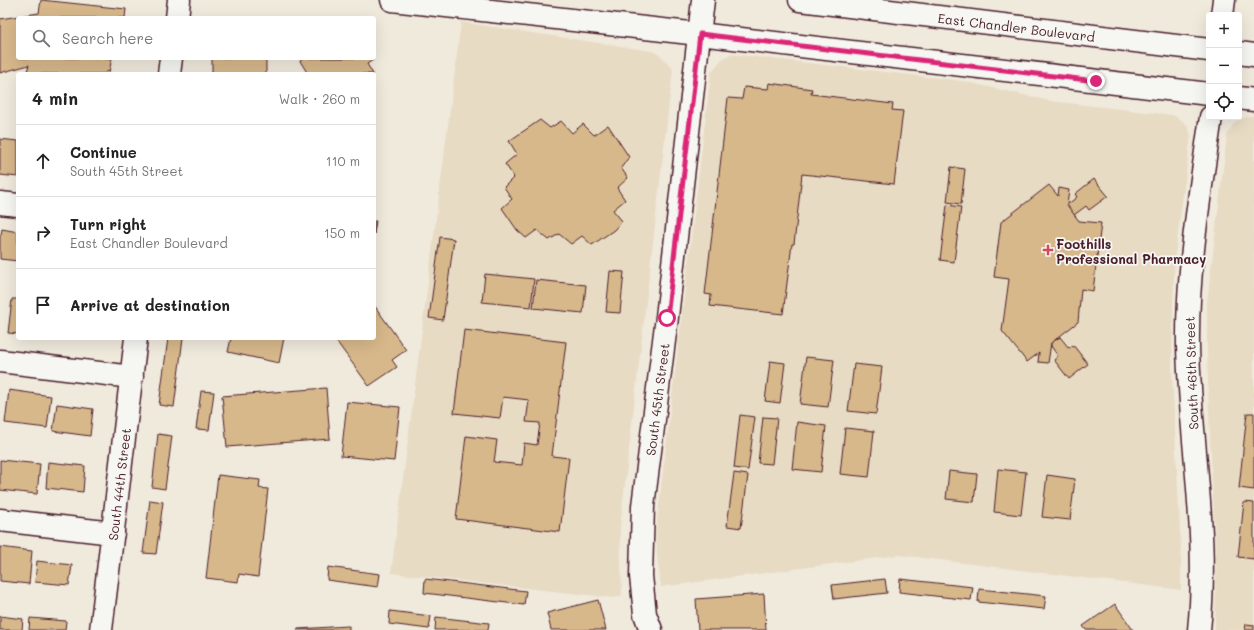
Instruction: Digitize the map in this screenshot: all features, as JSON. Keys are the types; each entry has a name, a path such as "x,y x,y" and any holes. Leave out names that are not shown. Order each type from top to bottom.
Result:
{"street":[{"path":"177,16 179,0"},
{"path":"392,0 700,34 1206,94"},
{"name":"South 45th Street","path":"651,630 645,614 641,576 642,506 667,318 703,0"},
{"name":"East Chandler Boulevard","path":"800,0 1206,50"},
{"path":"1222,12 1224,0"},
{"path":"1242,53 1254,55"},
{"path":"169,72 171,60"},
{"path":"1242,98 1254,100"},
{"name":"South 46th Street","path":"1199,630 1202,586 1200,530 1188,345 1192,251 1211,120"},
{"path":"0,203 16,205"},
{"name":"South 44th Street","path":"102,630 136,340"},
{"path":"0,361 132,377"},
{"path":"0,520 113,533"}],"shaded area":[{"path":"461,22 652,51 660,55 673,70 620,527 622,595 614,598 391,573"},
{"path":"731,54 963,81 1051,101 1173,115 1183,121 1188,127 1191,135 1175,256 1172,371 1181,548 1181,590 899,555 661,587 657,556 656,530 711,72 722,59"},
{"path":"1254,116 1254,630 1215,630 1216,558 1209,416 1207,303 1227,135 1237,120 1242,120 1242,118"}],"building":[{"path":"41,0 126,9 125,16 20,16 39,13"},
{"path":"16,17 16,60 112,60 109,72 27,72 29,65 0,73 0,19"},
{"path":"212,60 266,60 266,72 212,72"},
{"path":"373,60 367,64 372,72 307,72 300,61"},
{"path":"769,83 812,89 811,94 893,104 892,110 903,111 894,184 802,174 794,244 792,244 783,314 710,306 711,295 705,294 728,98 742,99 744,87 768,89"},
{"path":"540,120 550,128 561,121 572,133 583,124 594,135 608,125 629,157 621,168 628,178 617,188 625,200 613,210 622,221 614,230 592,245 582,236 571,244 559,234 549,240 537,230 526,238 517,230 502,208 512,199 504,187 514,177 505,164 517,154 509,141"},
{"path":"0,139 16,141 16,177 0,175"},
{"path":"951,167 965,169 961,204 947,202"},
{"path":"1094,179 1108,196 1089,210 1086,206 1074,215 1067,205 1077,197 1075,194"},
{"name":"Foothills Professional Pharmacy","path":"1049,185 1058,196 1059,188 1069,190 1067,205 1079,221 1101,223 1093,291 1081,289 1078,322 1051,343 1048,363 1038,362 1039,353 1027,362 1002,331 1009,279 994,277 1001,222"},
{"path":"947,205 961,207 954,262 940,260"},
{"path":"2,229 16,232 16,261 0,259"},
{"path":"440,237 454,239 443,320 429,318"},
{"path":"610,271 624,272 620,313 606,312"},
{"path":"485,274 534,279 531,307 482,302"},
{"path":"536,280 586,285 583,313 533,308"},
{"path":"12,299 16,299 16,334 8,333"},
{"path":"376,308 406,350 392,360 397,367 369,386 335,340 376,340"},
{"path":"464,330 566,342 552,456 569,458 560,532 456,519 466,436 497,440 494,462 522,465 524,443 537,445 540,423 526,422 529,400 503,397 500,418 454,413"},
{"path":"1060,337 1069,348 1073,345 1088,364 1069,379 1054,360 1058,356 1051,346 1051,343"},
{"path":"168,340 183,340 174,407 159,405"},
{"path":"231,340 284,340 279,363 228,352"},
{"path":"806,357 834,360 828,407 800,404"},
{"path":"770,361 785,363 780,403 765,401"},
{"path":"854,364 882,367 876,414 848,411"},
{"path":"326,388 330,439 227,447 222,396"},
{"path":"9,390 51,396 47,428 5,423"},
{"path":"201,391 214,392 209,430 196,429"},
{"path":"347,402 400,407 394,461 341,456"},
{"path":"57,404 93,409 90,436 53,431"},
{"path":"1247,413 1254,413 1254,490 1239,488"},
{"path":"740,415 755,417 748,470 734,468"},
{"path":"763,417 777,418 772,464 758,463"},
{"path":"797,422 826,426 821,472 792,469"},
{"path":"845,428 874,431 869,477 840,474"},
{"path":"158,434 172,436 165,489 152,487"},
{"path":"0,460 40,464 37,494 0,490"},
{"path":"48,462 85,466 83,492 46,488"},
{"path":"998,469 1026,472 1021,515 994,512"},
{"path":"949,471 977,474 974,502 946,499"},
{"path":"734,473 748,475 741,528 727,526"},
{"path":"218,475 260,480 259,488 268,489 258,577 239,574 238,582 206,578"},
{"path":"1047,475 1075,479 1070,520 1042,517"},
{"path":"150,500 163,502 156,554 143,553"},
{"path":"1244,502 1254,503 1254,559 1238,557"},
{"path":"0,547 32,551 29,584 0,581"},
{"path":"37,561 72,565 69,585 35,582"},
{"path":"328,567 380,574 378,587 327,580"},
{"path":"425,579 526,591 524,605 424,593"},
{"path":"885,579 887,593 834,599 832,585"},
{"path":"900,579 973,587 971,600 899,592"},
{"path":"979,589 1046,596 1044,609 978,602"},
{"path":"764,594 766,630 698,630 696,599"},
{"path":"598,600 606,630 551,630 547,613"},
{"path":"1115,604 1133,630 1086,630 1083,626"},
{"path":"390,611 431,616 429,629 389,624"},
{"path":"0,616 23,619 22,630 0,630"},
{"path":"436,617 489,623 488,630 435,630"},
{"path":"30,618 66,621 65,630 29,630"},
{"path":"1246,624 1254,625 1254,630 1245,630"},
{"path":"349,626 349,630 297,630 297,629"}],"place":[{"name":"Foothills Professional Pharmacy","path":"1048,250"}],"route":[{"path":"667,318 700,34 1096,81"}]}
